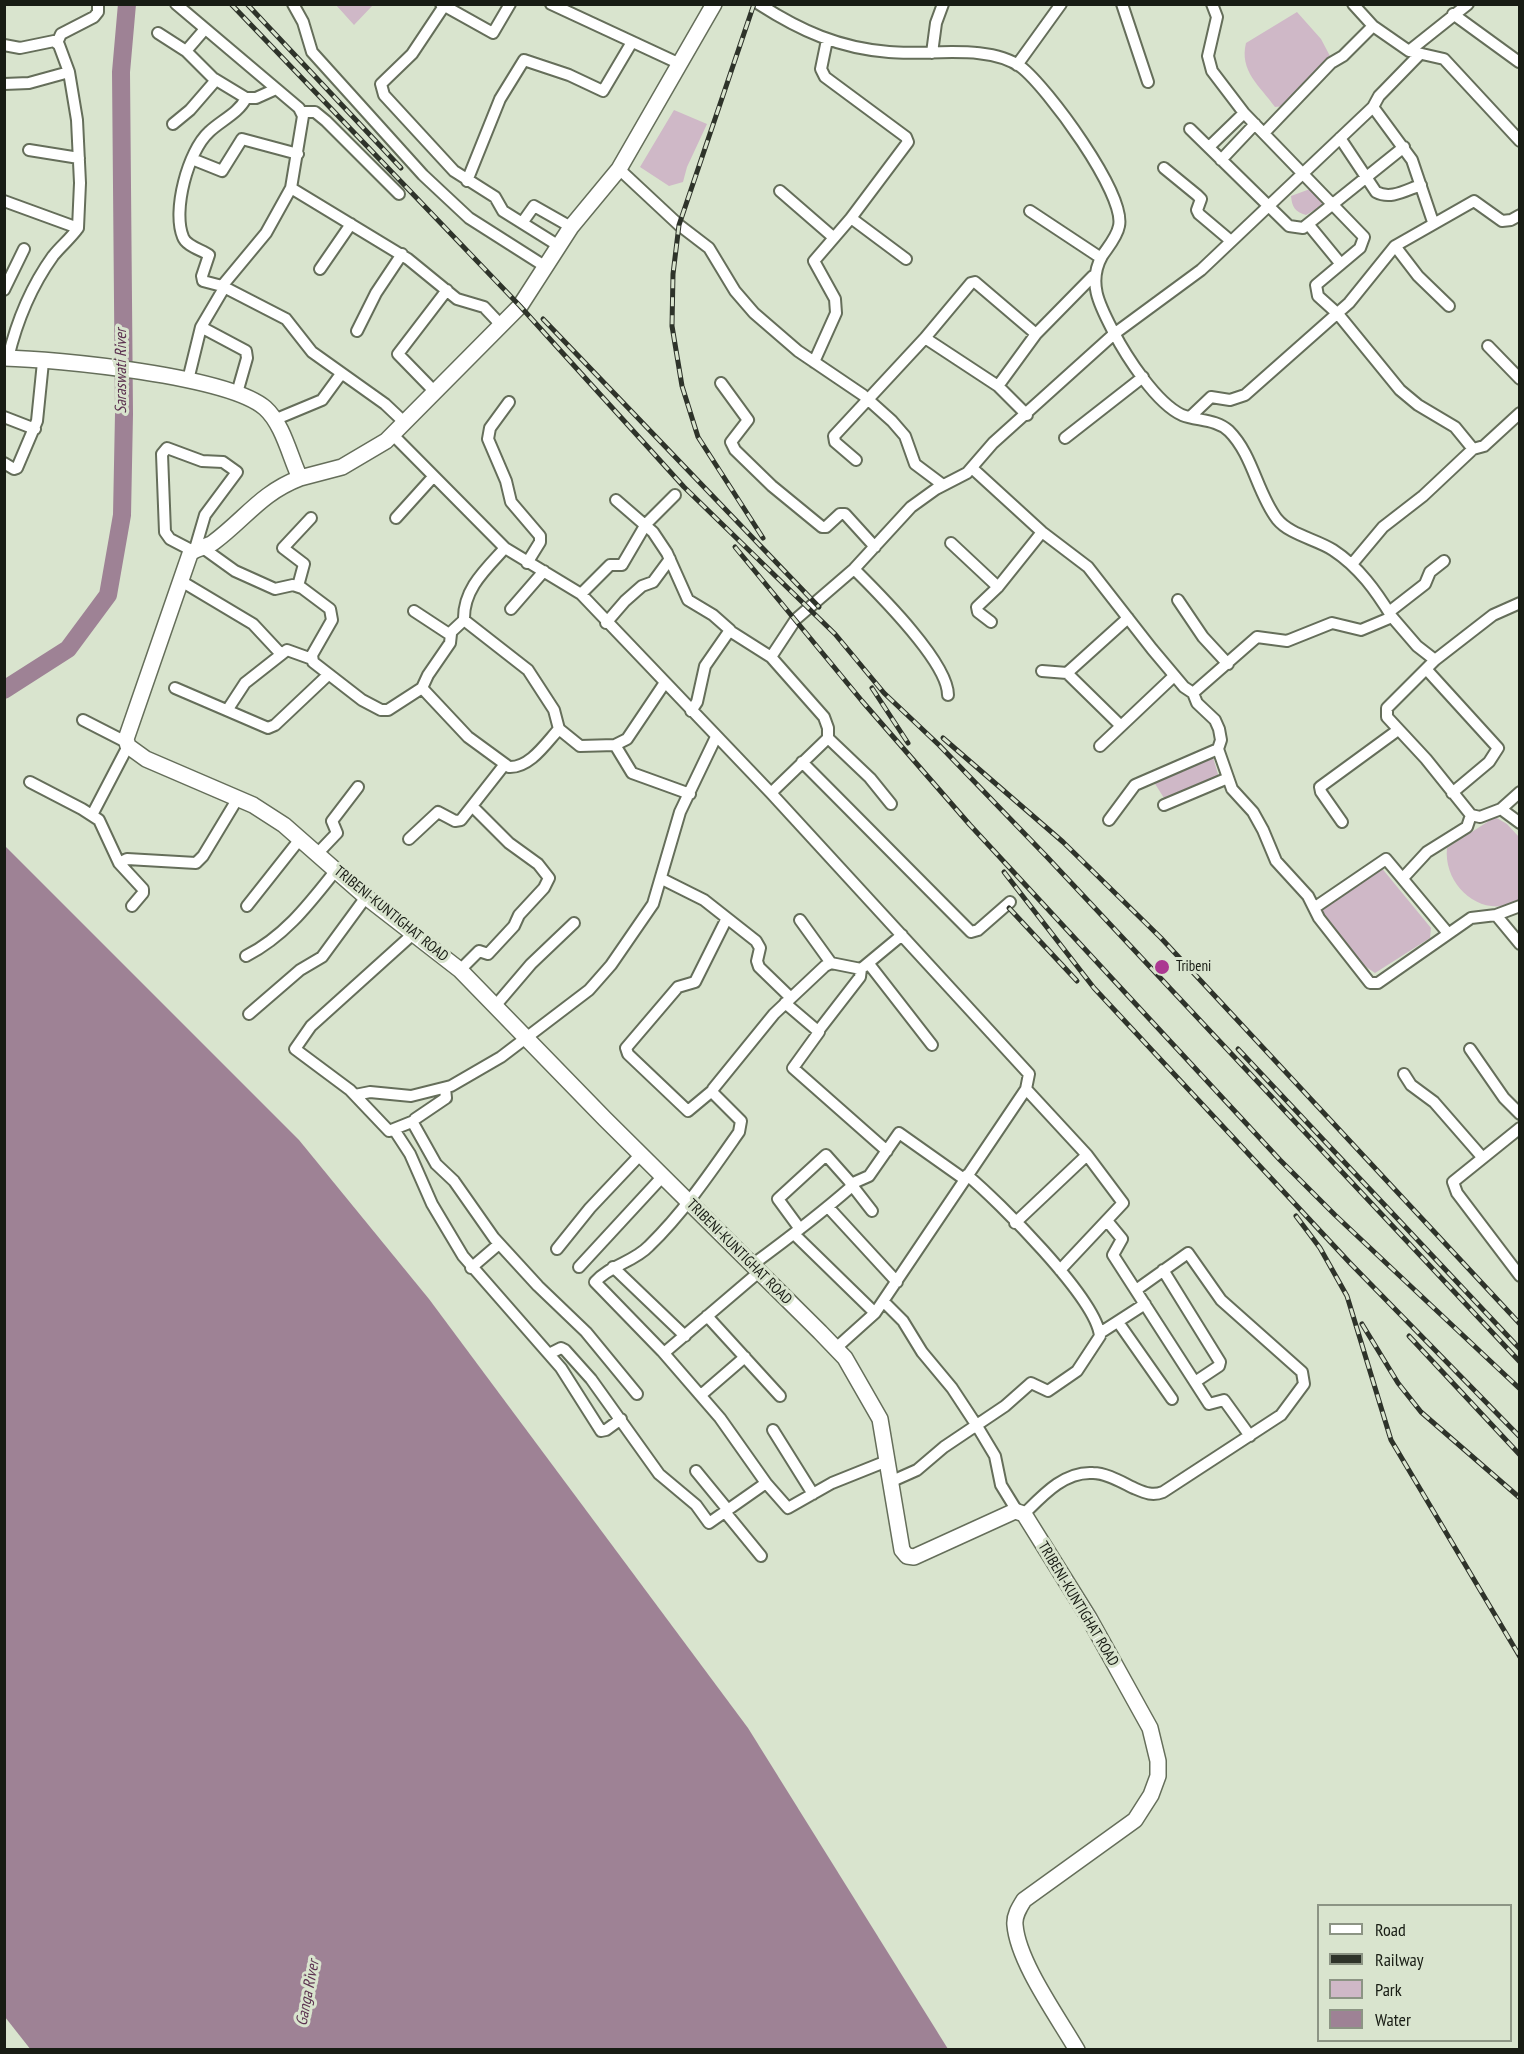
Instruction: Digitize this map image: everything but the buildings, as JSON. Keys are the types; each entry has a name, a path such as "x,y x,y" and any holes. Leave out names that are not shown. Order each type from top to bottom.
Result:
{"main road":[{"path":"127,744 181,581 197,549 212,544 276,487 342,467 392,434 502,326 525,300 571,227 619,169 714,4"},
{"path":"6,358 188,380 252,398 267,410 300,478"},
{"name":"TRIBENI-KUNTIGHAT ROAD","path":"127,744 146,759 237,798 284,825 366,897 460,970 689,1203 836,1348 845,1358 880,1419 902,1550 907,1556 914,1557 1020,1513 1089,1618 1150,1728 1158,1761 1158,1776 1151,1795 1135,1820 1024,1900 1017,1912 1014,1924 1019,1944 1033,1976 1077,2049"}],"street":[{"path":"6,358 28,295 55,253 78,228 79,158 76,120 69,72 57,43 61,34 94,16 98,12 98,4"},
{"path":"176,4 302,112 315,112 326,121 399,194"},
{"path":"294,4 303,22 312,52 423,176 469,218 546,267"},
{"path":"510,4 493,33 442,5 412,54 385,79 382,90 431,150 467,181 495,197 502,212 559,246"},
{"path":"551,4 678,63"},
{"path":"759,4 796,28 827,40 888,52 984,54 1005,58 1017,65 1052,99 1098,165 1119,222 1116,236 1101,258 1093,276 1036,334 998,387"},
{"path":"932,53 936,23 943,4"},
{"path":"1017,65 1061,4"},
{"path":"1122,4 1148,82"},
{"path":"1212,4 1217,18 1208,63 1244,113 1364,237 1360,248 1320,280 1315,290 1318,296 1338,314 1401,390 1418,405 1455,427 1473,449"},
{"path":"1353,4 1373,26 1414,53 1444,59 1520,141"},
{"path":"771,657 796,619 854,569 911,507 972,468 993,443 1027,415 1114,333 1193,277 1373,107 1379,96 1414,53 1454,14 1468,4"},
{"path":"1454,14 1519,62"},
{"path":"1264,133 1324,70 1349,51 1373,26"},
{"path":"186,51 205,28"},
{"path":"158,33 186,51 216,80 246,98 256,98 276,89"},
{"path":"814,362 836,313 834,299 814,261 908,142 901,134 825,78 821,69 827,40"},
{"path":"4,45 20,48 45,42 57,43"},
{"path":"467,181 500,99 524,60 569,75 603,91 632,42"},
{"path":"4,84 29,83 69,72"},
{"path":"172,124 190,110 216,80"},
{"path":"246,98 241,106 208,132 192,159 181,196 182,236 187,243 209,255 202,279 223,287 286,319 306,347 385,404 404,422"},
{"path":"1373,107 1412,160 1433,222"},
{"path":"188,380 201,327 223,287 266,233 291,188 298,154 302,112"},
{"path":"1209,147 1244,113"},
{"path":"1221,160 1255,124"},
{"path":"1190,129 1289,226 1303,228 1404,147"},
{"path":"1340,138 1376,192 1384,196 1393,196 1421,185"},
{"path":"192,159 222,171 242,139 298,154"},
{"path":"29,150 79,158"},
{"path":"1164,168 1201,199 1197,210 1199,214 1231,241"},
{"path":"619,169 679,225 709,248 735,291 754,313 814,362 869,400 900,429 920,470 943,485"},
{"path":"291,188 402,254 460,301 484,307 502,326"},
{"path":"780,191 833,237"},
{"path":"4,201 78,228"},
{"path":"1190,417 1211,397 1230,400 1245,396 1338,314 1395,246 1433,222 1474,201 1502,221 1511,220 1520,214"},
{"path":"522,223 534,206 571,227"},
{"path":"1030,211 1101,258"},
{"path":"850,218 906,259"},
{"path":"320,269 351,224"},
{"path":"1308,224 1340,263"},
{"path":"1395,246 1418,276 1449,306"},
{"path":"4,290 24,249"},
{"path":"357,331 376,293 402,254"},
{"path":"1093,276 1096,295 1114,333 1143,377 1173,409 1190,417 1217,424 1235,438 1280,522 1326,546 1352,564 1374,588 1391,614 1417,646 1435,660"},
{"path":"856,460 833,438 925,338 971,283 975,282 1036,334"},
{"path":"435,392 398,354 447,290"},
{"path":"201,327 246,351 247,358 237,393"},
{"path":"925,338 998,387 1027,415"},
{"path":"1488,346 1520,379"},
{"path":"4,463 14,469 17,468 35,429 44,362"},
{"path":"273,420 322,400 341,374"},
{"path":"1065,438 1143,377"},
{"path":"721,383 748,420 731,442 735,450 772,486 822,527 826,527 840,514 845,514 875,547"},
{"path":"509,402 490,428 488,439 506,481 511,502 540,536 540,542 527,563"},
{"path":"1352,564 1383,527 1423,496 1473,449 1484,446 1518,416"},
{"path":"4,417 35,429"},
{"path":"392,434 505,548 580,594 771,793 1027,1071 1030,1078 1026,1089 884,1302 836,1348"},
{"path":"197,549 205,515 237,472 223,462 197,459 167,448 162,454 165,532 170,539 197,549 275,589 298,586 330,609 333,616 312,659"},
{"path":"972,468 1042,532 1088,567 1174,676 1186,690 1193,693 1197,703 1217,723 1221,740 1218,749 1234,793 1252,812 1263,830 1275,861 1308,896 1348,957 1373,984 1471,918 1496,915 1520,906"},
{"path":"396,518 433,477"},
{"path":"580,594 610,565 622,565 646,524 675,495"},
{"path":"616,500 646,524 670,559 688,600 724,622 729,631 771,657 824,717 828,728 828,738 771,793"},
{"path":"298,586 304,564 283,548 311,518"},
{"path":"991,622 976,608 998,586 1042,532"},
{"path":"951,543 998,586"},
{"path":"228,709 245,683 281,654 290,650 312,659 328,675 362,700 381,710 391,709 422,688 450,643 451,634 464,620 472,587 505,548"},
{"path":"606,623 642,586 653,582 670,559"},
{"path":"1193,693 1257,637 1287,641 1332,622 1361,630 1391,614 1425,584 1430,572 1444,561"},
{"path":"854,569 928,652 942,672 948,695"},
{"path":"511,609 544,572"},
{"path":"181,581 253,624 281,654"},
{"path":"1178,600 1203,636 1228,664"},
{"path":"1520,603 1493,615 1435,660 1385,711 1387,717 1426,759 1471,816 1480,817 1501,809 1520,792"},
{"path":"414,611 451,634"},
{"path":"1066,673 1128,618"},
{"path":"464,620 533,676 554,710 559,729 580,746 615,745 632,734 664,684"},
{"path":"691,711 697,702 705,666 729,631"},
{"path":"1427,670 1498,748 1489,762 1452,793"},
{"path":"1042,671 1066,673 1120,725"},
{"path":"175,688 268,728 275,725 328,675"},
{"path":"1100,746 1174,676"},
{"path":"422,688 468,737 505,764 516,767 522,765 539,751 559,729"},
{"path":"83,720 127,744 92,815"},
{"path":"1342,822 1321,792 1320,787 1398,730"},
{"path":"355,1095 370,1092 411,1096 445,1088 501,1058 527,1036 566,1010 599,980 653,904 680,812 716,737"},
{"path":"828,738 859,766 891,804"},
{"path":"615,745 632,774 690,794"},
{"path":"1109,820 1130,789 1140,781 1218,749"},
{"path":"802,762 971,932 978,930 1010,902"},
{"path":"409,839 434,813 441,812 459,822 505,764"},
{"path":"1164,805 1228,778"},
{"path":"30,782 92,815 100,822 119,863 143,891 132,906"},
{"path":"317,854 337,833 332,821 358,787"},
{"path":"119,863 127,859 196,863 203,856 237,798"},
{"path":"460,970 479,951 489,954 514,926 519,915 544,888 549,878 538,864 509,843 472,806"},
{"path":"1501,809 1520,823"},
{"path":"1403,878 1427,852 1467,827 1471,816"},
{"path":"247,906 300,839"},
{"path":"1314,908 1386,859 1447,932"},
{"path":"246,956 276,938 305,909 336,870"},
{"path":"662,879 692,892 756,941 760,948 757,962 759,967 788,1001 819,1030"},
{"path":"249,1014 300,970 322,957 366,897"},
{"path":"1496,915 1520,944"},
{"path":"727,918 695,982 680,985 626,1048 628,1054 688,1111 712,1090 750,1042 788,1001 831,963 865,966 932,1045"},
{"path":"800,920 831,963"},
{"path":"496,1005 531,964 574,922"},
{"path":"413,934 311,1026 295,1046 295,1051 355,1095 389,1131 395,1131 414,1121 446,1098 445,1088"},
{"path":"886,1151 793,1067 860,977 865,966 902,935"},
{"path":"1470,1049 1498,1090 1520,1114"},
{"path":"1404,1074 1412,1085 1434,1102 1482,1157"},
{"path":"1026,1089 1087,1155 1123,1203 1108,1222 1060,1270"},
{"path":"712,1090 742,1124 689,1203 648,1248 613,1267 597,1280 596,1284 664,1353 727,1427 766,1483 788,1508 842,1479 887,1461"},
{"path":"414,1121 436,1164 454,1181 499,1244 586,1332 637,1394"},
{"path":"1520,1128 1455,1179 1454,1187 1520,1276"},
{"path":"395,1131 410,1154 438,1215 471,1268 549,1354 567,1377 601,1431 621,1419"},
{"path":"664,1353 851,1184 869,1176 900,1133 966,1177 1015,1223 1060,1270 1082,1300 1100,1333 1099,1338 1074,1374 1048,1391 1031,1383 917,1470 890,1482"},
{"path":"557,1249 590,1208 641,1154"},
{"path":"1015,1223 1087,1155"},
{"path":"872,1211 828,1156 823,1156 777,1199 797,1232 875,1313"},
{"path":"579,1267 663,1176"},
{"path":"828,1207 897,1282"},
{"path":"1108,1222 1122,1239 1113,1256 1168,1344 1210,1405 1225,1401 1250,1436"},
{"path":"471,1268 499,1244"},
{"path":"884,1302 903,1321 922,1352 952,1388 977,1426 995,1456 999,1478 1020,1513 1062,1481 1078,1474 1094,1472 1144,1492 1158,1494 1250,1436 1288,1408 1304,1384 1302,1372 1221,1300 1188,1253 1136,1290"},
{"path":"613,1267 685,1336"},
{"path":"1163,1270 1220,1362 1219,1366 1195,1382"},
{"path":"1100,1333 1145,1304"},
{"path":"707,1316 780,1396"},
{"path":"1118,1322 1172,1399"},
{"path":"549,1354 561,1348 565,1350 621,1419 639,1449 659,1474 696,1505 709,1523 766,1483"},
{"path":"700,1395 745,1357"},
{"path":"773,1430 813,1494"},
{"path":"696,1472 761,1556"}],"green space":[{"path":"336,5 373,5 354,25"},
{"path":"1297,12 1321,39 1330,56 1284,106 1275,107 1248,70 1245,62 1246,43"},
{"path":"674,110 707,124 687,167 683,182 669,186 640,167"},
{"path":"1310,189 1318,195 1323,205 1306,215 1295,208 1291,196"},
{"path":"1212,754 1220,781 1169,806 1152,779"},
{"path":"1495,817 1507,824 1519,837 1519,900 1506,905 1492,906 1480,903 1459,887 1452,876 1447,848"},
{"path":"1380,866 1431,928 1430,938 1375,973 1342,943 1318,905"}],"water":[{"name":"Ganga River","path":"5,846 299,1140 429,1299 748,1728 948,2049 31,2050 5,2017"}],"waterway":[{"name":"Saraswati River","path":"4,690 68,649 108,595 122,515 124,414 121,72 127,4"}],"railway":[{"path":"231,4 520,306 684,487 835,634 884,693 939,745 1048,858 1520,1362"},
{"path":"247,4 401,168"},
{"path":"754,4 679,225 673,274 672,326 682,386 698,437 763,538"},
{"path":"543,319 819,607"},
{"path":"735,547 862,701 970,825 1280,1160 1335,1215 1520,1389"},
{"path":"872,688 908,743"},
{"path":"943,738 1063,842 1161,938 1520,1324"},
{"path":"1004,872 1094,988 1350,1263 1520,1437"},
{"path":"1009,908 1077,981"},
{"path":"1238,1049 1520,1349"},
{"path":"1296,1216 1320,1248 1347,1296 1391,1440 1520,1657"},
{"path":"1362,1324 1398,1383 1421,1412 1520,1498"},
{"path":"1409,1336 1520,1455"}],"place":[{"name":"Tribeni","path":"1162,967"}]}
